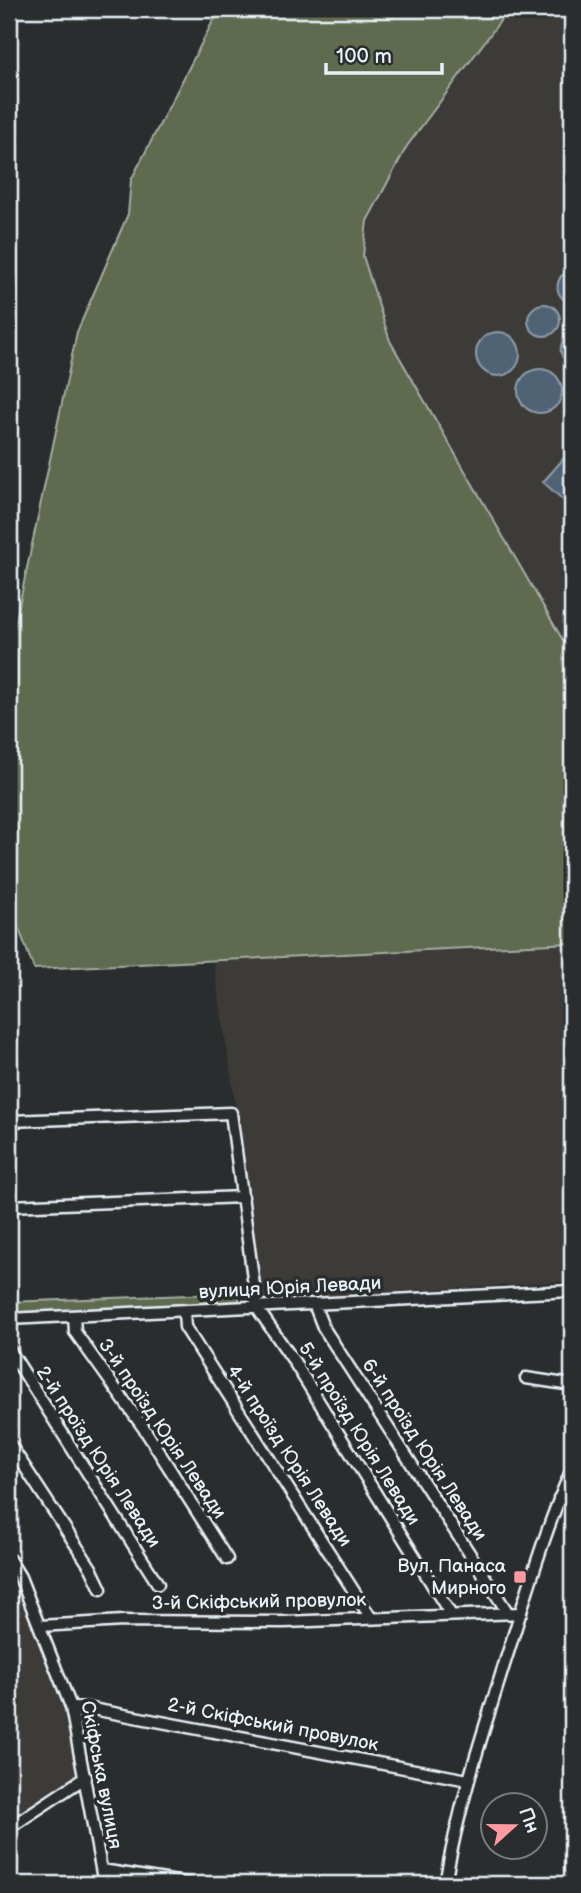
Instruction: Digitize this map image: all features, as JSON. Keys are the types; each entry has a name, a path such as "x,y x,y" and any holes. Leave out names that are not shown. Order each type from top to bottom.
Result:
{"street":[{"path":"9,1121 232,1112 257,1308"},
{"path":"9,1206 243,1197"},
{"name":"вулиця Юрія Левади","path":"9,1320 572,1292"},
{"name":"6-й проїзд Юрія Левади","path":"314,1304 323,1327 509,1613"},
{"name":"5-й проїзд Юрія Левади","path":"257,1308 293,1360 451,1615"},
{"name":"4-й проїзд Юрія Левади","path":"184,1311 185,1327 371,1618"},
{"name":"3-й проїзд Юрія Левади","path":"74,1316 75,1332 145,1430 227,1559"},
{"name":"2-й проїзд Юрія Левади","path":"9,1349 158,1584"},
{"path":"526,1378 572,1385"},
{"path":"9,1443 91,1568 101,1589"},
{"path":"445,1884 468,1780 559,1498 572,1469"},
{"path":"559,1498 572,1505"},
{"name":"Скіфська вулиця","path":"9,1559 20,1577 71,1707 104,1884"},
{"name":"3-й Скіфський провулок","path":"40,1626 123,1621 284,1622 521,1613"},
{"name":"2-й Скіфський провулок","path":"71,1707 468,1780"},
{"path":"9,1828 86,1777"},
{"path":"102,1870 190,1884"}],"shaded area":[{"path":"509,9 572,9 572,656 390,341 363,256 367,221 407,146"},
{"path":"572,943 572,1281 261,1300 213,960"},
{"path":"9,1571 18,1585 67,1709 80,1775 9,1822"}],"green space":[{"path":"223,9 509,9 407,146 367,221 363,256 390,341 572,656 572,943 34,969 9,902 9,653 77,332 128,214 131,180 213,21"},
{"path":"239,1293 239,1301 9,1314 9,1302"}],"water":[{"path":"572,270 570,303 560,295 558,285 561,276"},
{"path":"544,304 555,309 560,320 555,331 544,336 533,331 528,320 533,309"},
{"path":"498,332 514,338 520,354 514,370 498,376 482,370 476,354 482,338"},
{"path":"572,333 572,365 563,358 561,351 563,340"},
{"path":"540,369 555,376 562,391 555,406 540,413 525,406 518,391 525,376"},
{"path":"572,449 572,508 543,482"}],"place":[{"name":"Вул. Панаса Мирного","path":"520,1577"}]}
